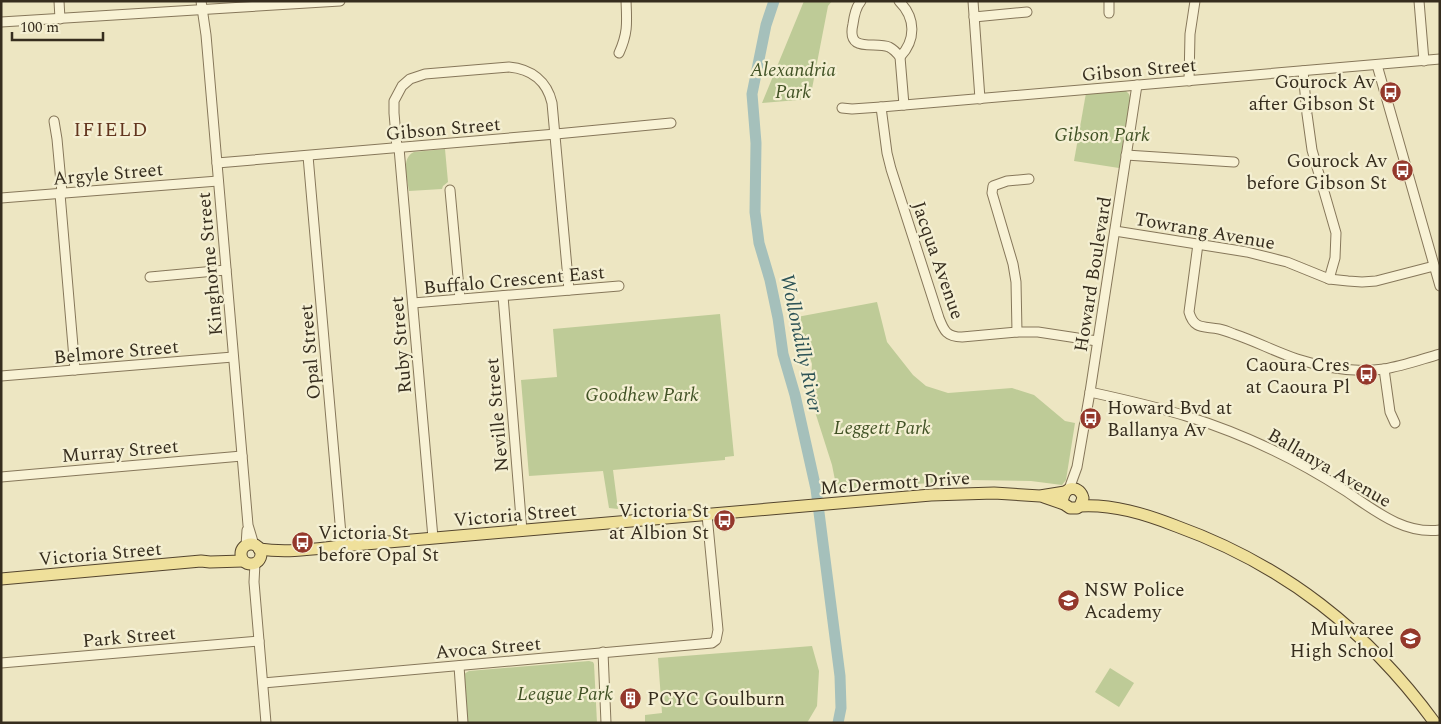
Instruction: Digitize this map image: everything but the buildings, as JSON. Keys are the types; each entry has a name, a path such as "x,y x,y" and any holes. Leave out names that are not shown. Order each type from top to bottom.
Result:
{"main road":[{"path":"1081,498 1077,508 1070,508 1062,500 1067,490 1076,488 1081,498 1103,506 1136,512 1195,532 1248,557 1304,591 1368,644 1404,684 1435,723"},
{"name":"McDermott Drive","path":"1040,496 1067,490"},
{"name":"McDermott Drive","path":"753,510 931,495 994,493 1040,496 1064,504"},
{"name":"Victoria Street","path":"1,579 201,561 209,557 234,553 280,552 753,510"}],"street":[{"path":"59,1 60,19"},
{"path":"1,22 60,19 202,6 340,1"},
{"path":"619,53 627,30 626,1"},
{"path":"861,1 856,10 852,34 862,45 889,47 900,57 904,105"},
{"path":"899,1 908,12 912,28 910,45 900,57"},
{"path":"972,1 980,99"},
{"path":"1109,1 1109,13"},
{"path":"1189,81 1190,34 1195,1"},
{"path":"1419,1 1424,61"},
{"name":"Kinghorne Street","path":"202,6 266,723"},
{"path":"974,17 1027,12"},
{"name":"Gibson Street","path":"842,108 882,107 1440,60"},
{"path":"1378,65 1440,286"},
{"name":"Ruby Street","path":"433,538 394,107 396,96 402,86 410,79 420,74 509,67 527,71 537,77 548,91 552,103 556,134 569,290"},
{"path":"1303,71 1312,150 1336,234 1337,246 1329,279"},
{"name":"Howard Boulevard","path":"1067,490 1077,467 1090,392 1137,85"},
{"name":"Jacqua Avenue","path":"882,107 887,153 891,170 943,327 948,334 954,337 1038,332 1097,341"},
{"path":"54,120 58,139 75,370"},
{"name":"Gibson Street","path":"217,163 556,134 671,122"},
{"path":"1126,155 1234,162"},
{"name":"Opal Street","path":"308,156 342,546"},
{"path":"1017,332 1016,282 1013,264 992,193 994,186 1000,183 1028,179"},
{"name":"Argyle Street","path":"1,198 218,181"},
{"path":"450,190 460,299"},
{"name":"Towrang Avenue","path":"1115,231 1266,256 1287,262 1329,279 1362,282 1376,281 1434,266"},
{"path":"1198,244 1189,312 1191,318 1201,327 1220,329 1313,364 1349,370 1384,369 1440,354"},
{"path":"150,277 226,270"},
{"name":"Buffalo Crescent East","path":"413,304 619,286"},
{"name":"Neville Street","path":"503,296 522,531"},
{"name":"Belmore Street","path":"1,376 233,357"},
{"path":"1384,369 1390,412 1395,424"},
{"name":"Ballanya Avenue","path":"1090,392 1186,416 1225,430 1316,473 1403,526 1420,530 1440,530"},
{"name":"Murray Street","path":"1,477 242,456"},
{"name":"Howard Boulevard","path":"1077,467 1081,498"},
{"name":"Avoca Street","path":"263,684 712,642 716,640 718,630 706,515"},
{"name":"Park Street","path":"1,663 259,641"},
{"path":"603,652 606,723"},
{"path":"459,666 463,723"}],"green space":[{"name":"Alexandria Park","path":"804,1 832,1 828,6 810,99 762,103"},
{"name":"Gibson Park","path":"1125,90 1130,98 1119,168 1074,161 1086,93"},
{"path":"445,149 448,182 442,189 409,191 406,164 410,155 414,152"},
{"name":"Leggett Park","path":"877,302 887,342 913,375 926,386 948,393 1012,388 1034,395 1065,421 1075,423 1066,480 1062,485 1031,481 970,480 837,490 832,465 810,396 812,364 797,317"},
{"name":"Goodhew Park","path":"720,314 734,456 725,457 725,460 613,470 618,509 609,508 603,471 529,476 521,380 557,377 553,329"},
{"path":"812,646 819,671 817,706 807,723 645,723 645,715 662,713 658,658"},
{"name":"League Park","path":"589,661 594,664 597,723 466,723 462,679 464,674 469,671"},
{"path":"1110,668 1134,683 1119,707 1095,692"}],"waterway":[{"name":"Wollondilly River","path":"774,1 766,25 752,94 756,143 755,212 759,243 770,280 783,354 795,395 816,489 840,676 841,708 838,723"}],"place":[{"name":"Gourock Av after Gibson St","path":"1391,92"},
{"name":"Gourock Av before Gibson St","path":"1403,171"},
{"name":"Caoura Cres at Caoura Pl","path":"1366,375"},
{"name":"Howard Bvd at Ballanya Av","path":"1091,418"},
{"name":"Victoria St at Albion St","path":"725,521"},
{"name":"Victoria St before Opal St","path":"302,543"},
{"name":"NSW Police Academy","path":"1068,600"},
{"name":"Mulwaree High School","path":"1410,639"},
{"name":"PCYC Goulburn","path":"631,698"}],"district":[{"name":"IFIELD","path":"111,129"}]}
